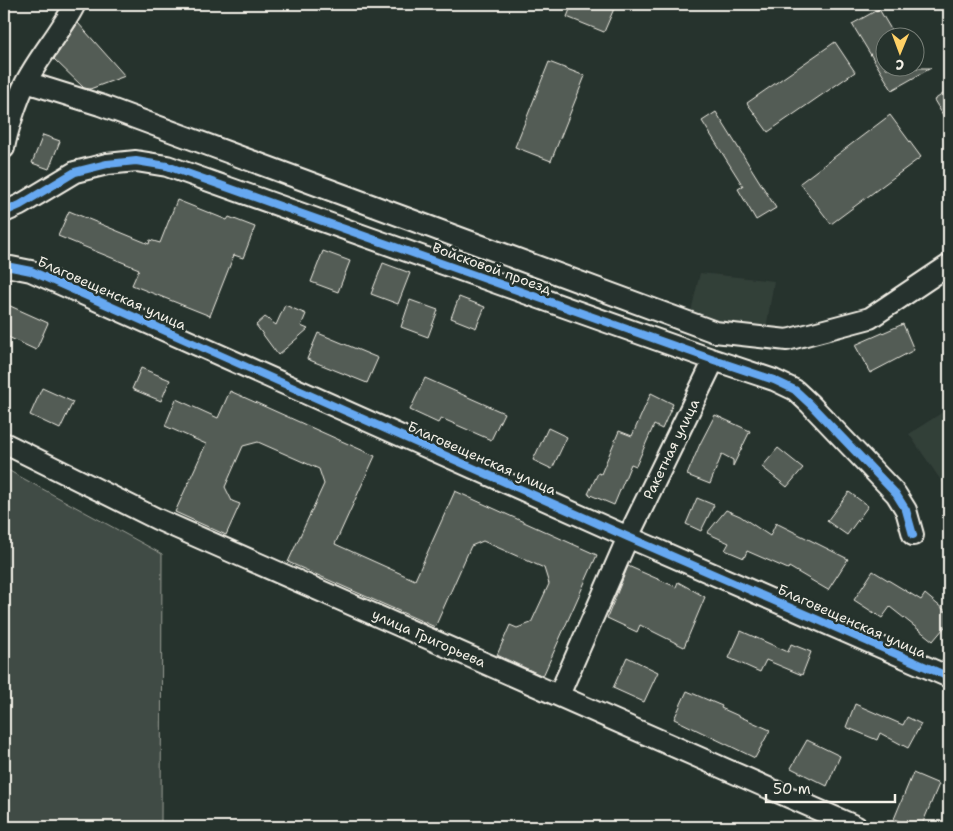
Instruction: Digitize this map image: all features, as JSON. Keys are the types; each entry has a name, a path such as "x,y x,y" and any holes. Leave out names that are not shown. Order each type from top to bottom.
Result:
{"street":[{"path":"4,148 5,138 26,82 65,23 75,4"},
{"path":"26,82 100,105 716,332 787,340 870,318 949,265"},
{"name":"Войсковой проезд","path":"4,212 20,205 75,172 107,164 136,161 167,166 774,380 795,390 810,404 896,494 906,510 913,535"},
{"name":"Благовещенская улица","path":"4,270 11,267 31,271 628,537 949,677"},
{"name":"Ракетная улица","path":"559,695 628,537 714,360"},
{"name":"улица Григорьева","path":"4,443 157,519 857,827"}],"shaded area":[{"path":"700,273 774,281 766,329 690,316"},
{"path":"949,408 949,492 909,434"},
{"path":"4,468 162,554 161,827 4,827"}],"building":[{"path":"572,4 616,4 604,32 567,17"},
{"path":"879,9 890,28 876,28 876,64 852,24"},
{"path":"78,23 125,76 90,89 84,88 54,59"},
{"path":"835,42 855,72 768,132 747,103"},
{"path":"549,62 585,76 551,161 515,147"},
{"path":"885,78 913,78 892,90"},
{"path":"949,90 949,125 934,100"},
{"path":"716,112 776,208 756,220 738,189 743,186 702,121"},
{"path":"890,115 921,157 831,224 800,183"},
{"path":"43,135 60,141 49,169 32,163"},
{"path":"177,200 227,220 229,217 255,227 243,258 234,255 210,316 132,285 139,269 58,236 69,211 149,244 150,240 160,243"},
{"path":"323,251 350,261 338,292 311,282"},
{"path":"383,263 410,273 398,304 371,294"},
{"path":"459,297 485,307 476,328 451,318"},
{"path":"410,300 438,310 428,337 401,327"},
{"path":"8,305 48,323 36,350 4,335 4,315"},
{"path":"285,305 306,314 301,326 308,329 278,355 256,325 265,317 276,325"},
{"path":"903,324 914,350 870,373 855,345"},
{"path":"318,333 378,358 367,383 307,359"},
{"path":"141,368 170,380 161,401 132,389"},
{"path":"425,378 504,413 491,440 441,418 438,423 410,410"},
{"path":"42,388 73,402 60,429 30,415"},
{"path":"230,391 375,456 335,544 415,580 455,491 597,555 543,676 497,655 510,625 517,628 531,623 549,584 544,568 483,541 471,546 435,627 288,562 324,484 319,469 258,442 243,446 225,487 232,501 240,504 226,535 175,512 206,444 165,426 176,399 218,418"},
{"path":"651,393 673,404 662,429 654,425 636,466 631,464 614,505 588,494 598,473 601,474 619,431 632,436"},
{"path":"715,415 750,431 733,466 733,460 722,454 710,484 687,475"},
{"path":"548,428 567,437 552,469 533,460"},
{"path":"778,448 803,468 787,487 762,467"},
{"path":"849,492 868,506 847,535 827,521"},
{"path":"697,498 714,505 701,531 686,524"},
{"path":"726,510 740,516 770,536 776,523 848,559 828,590 789,567 788,569 747,551 744,558 725,550 729,543 707,533"},
{"path":"628,566 676,587 678,582 705,597 684,647 640,625 637,632 607,618"},
{"path":"873,571 921,600 925,594 949,614 949,622 933,641 890,607 882,618 854,600"},
{"path":"741,631 788,652 791,644 811,652 802,675 766,660 760,672 729,658"},
{"path":"627,657 658,672 644,702 613,688"},
{"path":"687,691 770,730 755,758 674,719"},
{"path":"855,704 903,725 907,717 921,724 908,748 880,733 877,740 846,727"},
{"path":"807,740 840,756 827,786 791,768"},
{"path":"913,773 939,784 921,827 915,827 894,819"}],"cycle path":[{"path":"4,212 20,205 75,172 107,164 136,161 167,166 774,380 795,390 810,404 896,494 906,510 913,535"},
{"path":"4,269 11,267 31,271 628,537 949,677"}]}
